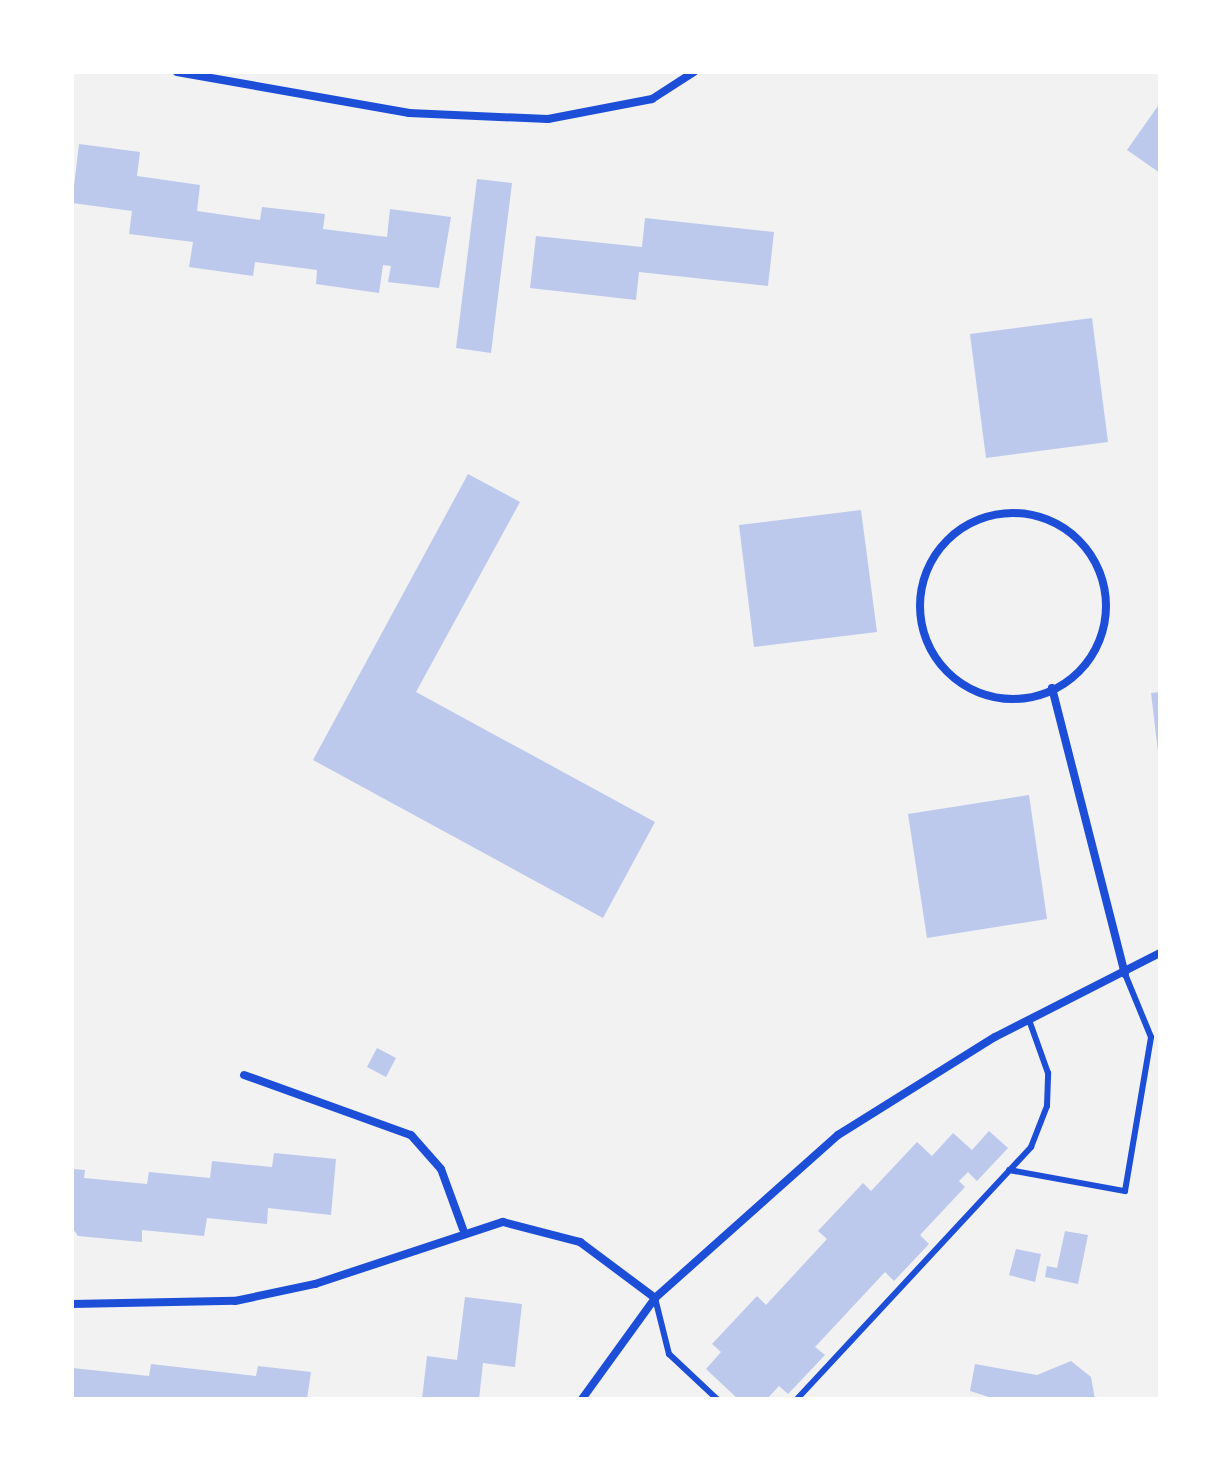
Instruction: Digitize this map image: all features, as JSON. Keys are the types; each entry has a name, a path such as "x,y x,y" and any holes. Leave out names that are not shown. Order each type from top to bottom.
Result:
{"street":[{"path":"177,72 409,113 548,119 652,99 694,72"},
{"path":"1009,512 1053,520 1080,539 1103,577 1107,610 1093,655 1052,688 1028,699 995,699 954,680 933,656 920,614 926,571 949,537 977,519 1009,512"},
{"path":"1052,688 1125,974"},
{"path":"582,1399 655,1298 838,1135 1029,1020 1125,974 1160,953"},
{"path":"244,1075 411,1135 441,1169 463,1229"},
{"path":"72,1304 235,1301 315,1284 463,1229 503,1222 553,1230 655,1298"}],"lane":[{"path":"1009,1170 1125,1191 1151,1037 1125,974"},
{"path":"797,1399 1031,1147 1047,1106 1048,1073 1029,1020"},
{"path":"655,1298 669,1354 717,1399"}],"building":[{"path":"1160,103 1160,173 1127,150"},
{"path":"79,144 140,152 137,176 200,185 197,211 260,220 262,207 325,214 323,229 387,237 390,209 451,217 439,288 388,282 391,266 383,265 379,293 316,284 317,270 255,262 253,276 189,267 193,242 129,234 132,211 72,203"},
{"path":"477,179 512,183 491,353 456,348"},
{"path":"645,218 774,232 768,286 639,272 636,300 530,288 536,236 642,247"},
{"path":"1092,318 1108,442 986,458 970,334"},
{"path":"468,474 520,502 416,692 655,822 603,918 313,760"},
{"path":"861,510 877,632 754,647 739,525"},
{"path":"1160,692 1160,752 1158,752 1151,693"},
{"path":"1029,795 1047,919 927,938 908,814"},
{"path":"377,1048 396,1058 386,1077 367,1067"},
{"path":"989,1131 1008,1148 977,1181 968,1172 959,1181 965,1187 920,1235 929,1244 894,1281 885,1272 815,1347 825,1355 788,1394 779,1386 767,1399 738,1399 706,1369 721,1352 712,1344 757,1296 766,1305 827,1239 818,1231 863,1183 871,1191 917,1142 932,1156 953,1133 972,1150"},
{"path":"274,1153 336,1159 331,1215 268,1208 267,1224 207,1218 204,1236 142,1230 142,1242 78,1236 72,1227 72,1169 85,1170 84,1178 147,1184 149,1172 210,1178 212,1161 272,1167"},
{"path":"1065,1231 1088,1235 1078,1284 1045,1277 1047,1266 1057,1268"},
{"path":"1016,1249 1041,1254 1035,1282 1009,1275"},
{"path":"465,1297 522,1304 515,1367 483,1363 479,1399 422,1399 427,1356 457,1360"},
{"path":"1071,1361 1091,1377 1095,1399 995,1399 970,1391 975,1364 1037,1375"},
{"path":"151,1364 256,1376 258,1366 311,1372 307,1399 72,1399 72,1368 149,1376"}]}
